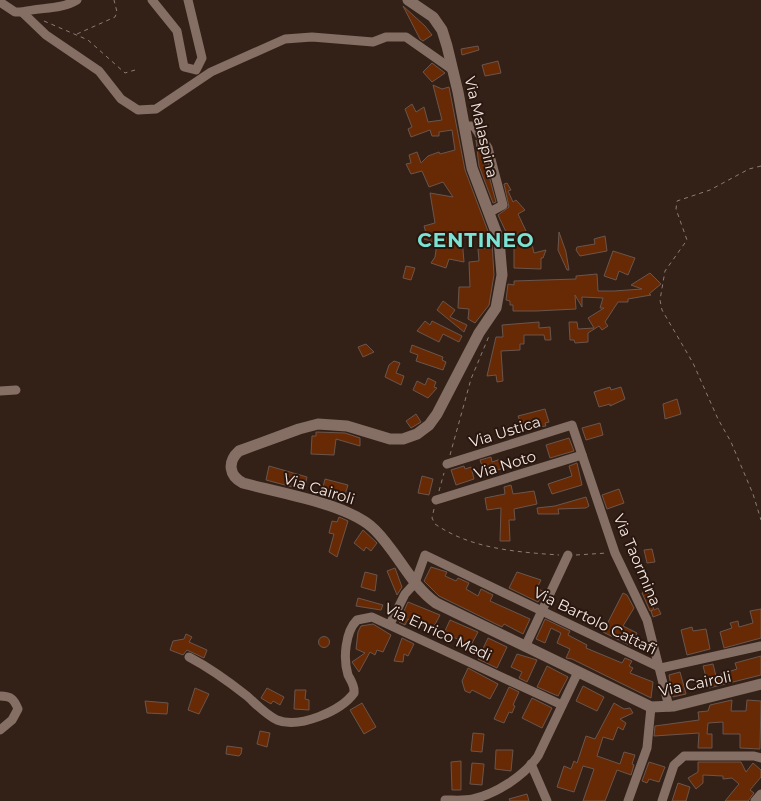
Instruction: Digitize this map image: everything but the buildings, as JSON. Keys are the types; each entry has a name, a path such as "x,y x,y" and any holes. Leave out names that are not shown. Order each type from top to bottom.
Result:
{"street":[{"path":"0,2 15,12 22,12 34,8 62,6 77,0"},
{"path":"152,0 177,32 184,67 196,70 202,58 188,0"},
{"name":"Via Malaspina","path":"408,0 422,8 438,23 444,36 465,126 472,168 499,240 502,275"},
{"path":"22,12 46,35 100,71 121,99 138,110 156,108 211,72 285,39 312,37 373,42 386,37 406,37 453,70"},
{"path":"465,126 474,126 488,148 503,205 490,212"},
{"name":"Via Cairoli","path":"502,275 496,308 479,333 437,414 423,430 396,440 347,426 318,424 244,448 232,459 230,465 233,475 243,483 348,512 362,519 389,545 415,583 429,598 525,647 651,707 669,707 761,684"},
{"path":"0,391 16,390"},
{"name":"Via Taormina","path":"572,425 615,553 647,620 661,668 669,707"},
{"name":"Via Ustica","path":"447,464 572,425"},
{"name":"Via Noto","path":"436,500 582,456"},
{"name":"Via Bartolo Cattafi","path":"415,583 425,555 661,668 761,646"},
{"path":"525,647 568,555"},
{"path":"390,624 405,594 415,583"},
{"name":"Via Enrico Medi","path":"189,657 224,678 278,720 289,722 304,720 327,713 354,693 355,688 349,676 346,663 348,634 353,624 367,617 390,624 562,705"},
{"path":"445,800 471,800 488,795 531,764 538,756 578,672"},
{"path":"0,696 8,696 15,701 18,709 12,720 0,730"},
{"path":"628,801 647,748 651,707"},
{"path":"662,801 674,765 684,756 754,756 761,758"},
{"path":"531,764 546,801"},
{"path":"755,801 761,794"}],"path":[{"path":"76,34 115,17 117,12 114,0"},
{"path":"43,21 76,34 98,47 125,73 136,70"},
{"path":"761,166 749,169 721,186 677,201 676,209 687,240 666,267 660,300 666,318 693,363 731,442 753,494 761,520"}],"district":[{"name":"CENTINEO","path":"476,240"}]}
